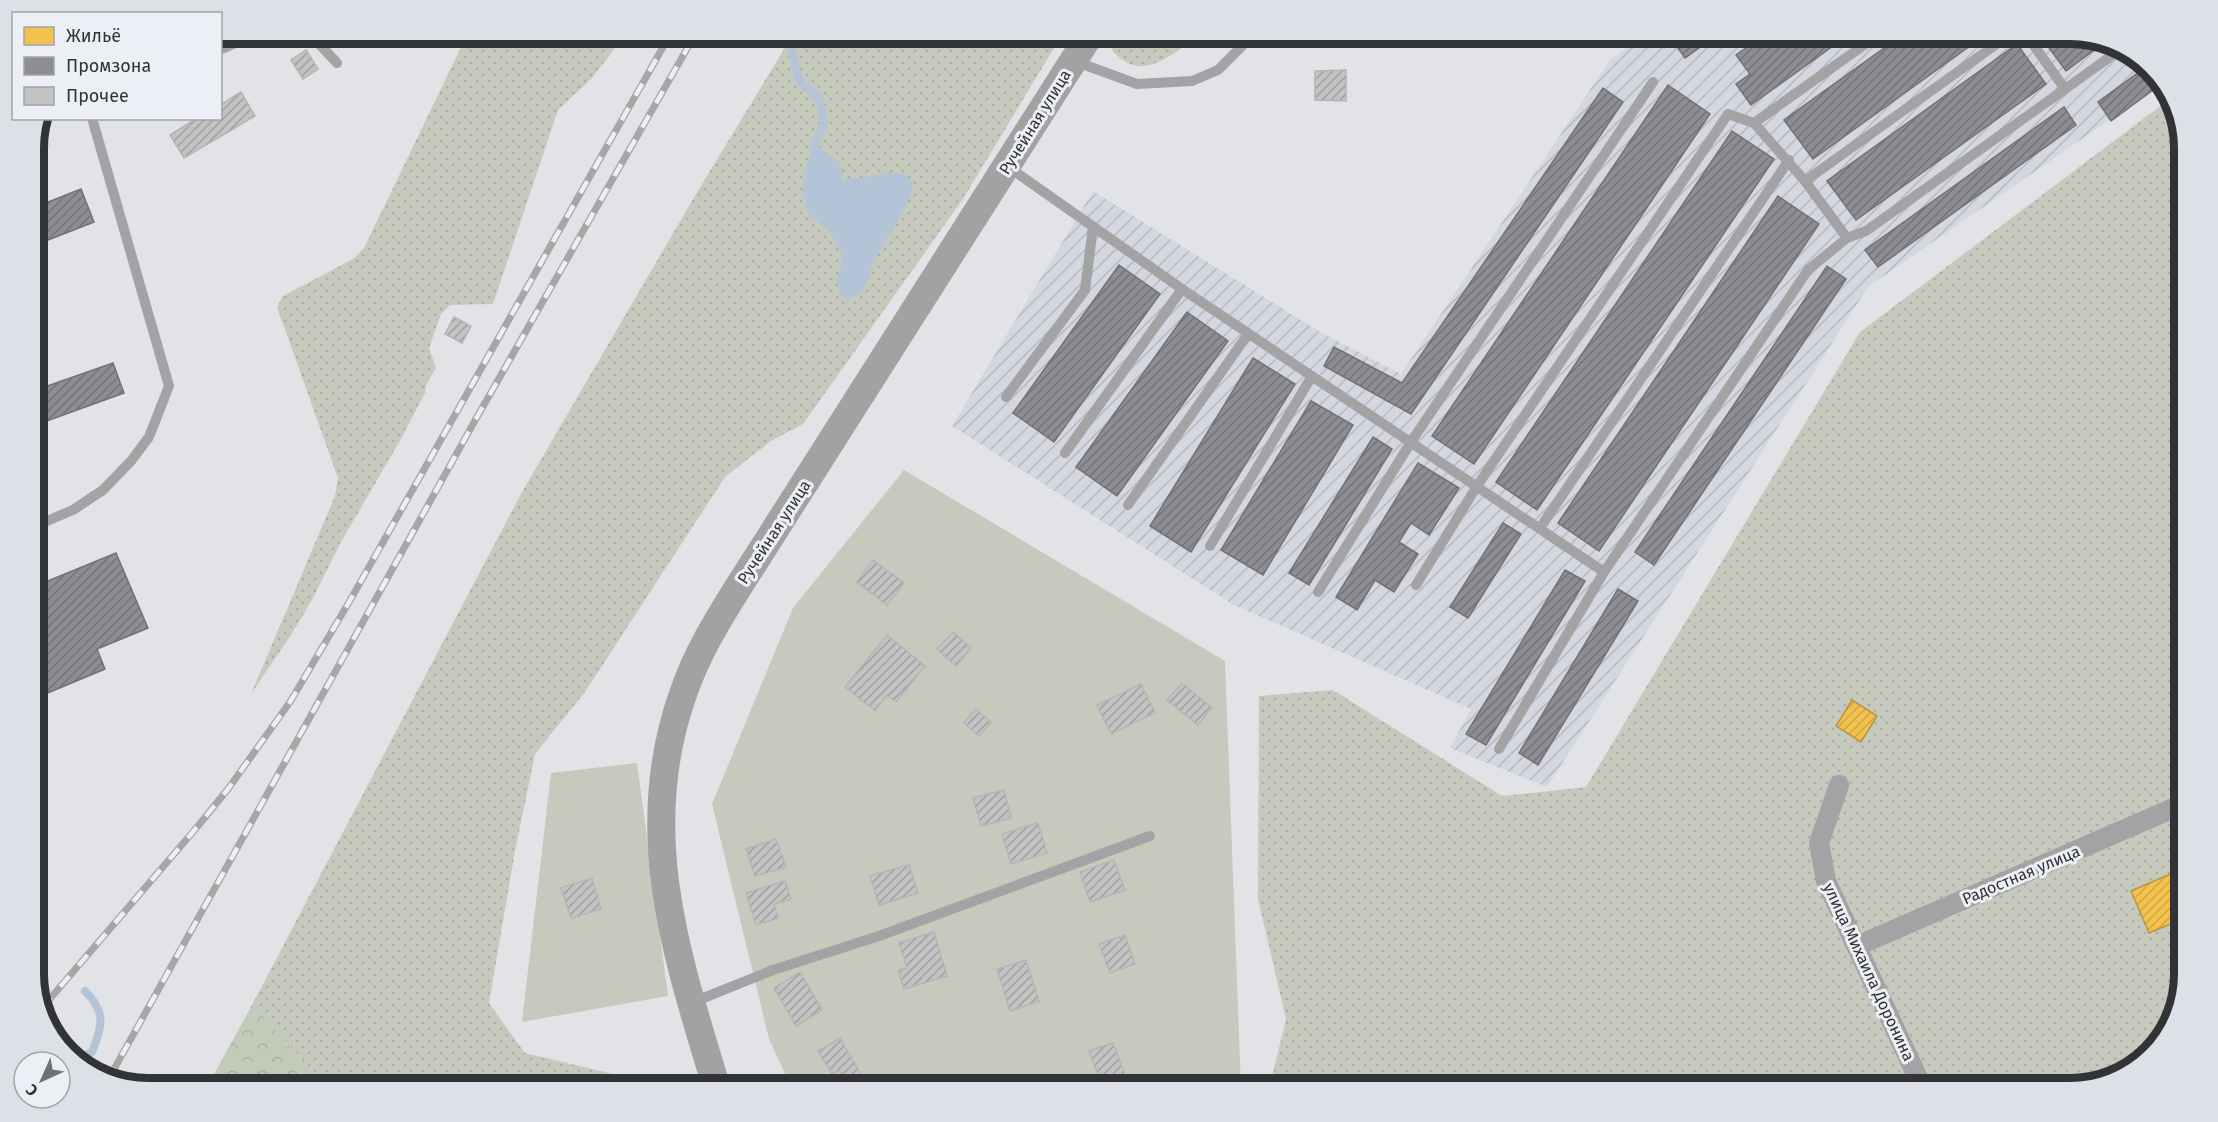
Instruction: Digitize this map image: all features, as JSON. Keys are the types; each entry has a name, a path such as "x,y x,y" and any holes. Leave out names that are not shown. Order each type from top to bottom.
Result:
{"street":[{"name":"Ручейная улица","path":"714,1078 691,1003 667,904 661,854 661,804 667,754 683,695 712,629 1084,44"},
{"name":"улица Михаила Доронина","path":"1839,785 1819,843 1826,881 1918,1078"},
{"name":"Радостная улица","path":"1857,946 2174,808"}],"lane":[{"path":"320,44 338,63"},
{"path":"1074,60 1137,84 1192,81 1218,70 1244,44"},
{"path":"1754,123 1865,44"},
{"path":"1806,181 1997,44"},
{"path":"2033,44 2065,89"},
{"path":"1499,749 1604,572 1808,270 1847,238 1866,231 2115,53"},
{"path":"1318,592 1411,442 1653,82"},
{"path":"1416,585 1477,486 1728,114 1754,123 1806,181 1847,238"},
{"path":"44,522 73,510 103,490 131,461 149,437 169,386 93,120"},
{"path":"1540,528 1789,160"},
{"path":"1007,166 1248,334 1604,572"},
{"path":"1006,397 1084,290 1093,227"},
{"path":"1065,453 1182,289"},
{"path":"1128,505 1248,334"},
{"path":"1210,546 1312,376"},
{"path":"691,1003 772,970 879,936 1150,836"}],"shaded area":[{"path":"463,44 618,44 591,79 558,110 493,304 450,305 441,314 429,348 436,368 426,385 425,393 341,542 313,598 251,694 335,496 338,478 277,307 283,296 353,259 364,248"},
{"path":"787,44 1056,44 963,199 803,424 771,441 725,477 585,692 535,754 515,851 489,1003 525,1053 613,1074 615,1078 317,1078 316,1074 252,1005 522,492 696,194"},
{"path":"1111,44 1187,44 1159,62 1141,66 1127,63 1113,52"},
{"path":"1633,44 2091,45 2129,61 2156,88 1868,287 1547,787 1450,748 1471,709 1234,605 952,426 1093,191 1322,333 1401,374 1610,60"},
{"path":"2165,103 2173,127 2174,140 2174,989 2164,1021 2157,1033 2129,1061 2091,1077 1272,1078 1286,1019 1258,899 1259,696 1333,690 1502,796 1586,787 1860,332"},
{"path":"904,470 1225,661 1241,1078 787,1078 769,1039 712,804 793,608"},
{"path":"637,763 668,996 522,1022 551,773"}],"green space":[{"path":"252,1005 316,1074 317,1078 212,1078"}],"water":[{"path":"814,144 840,163 843,180 891,173 905,174 913,184 907,204 875,260 865,286 859,294 847,300 840,295 837,279 843,258 830,231 809,215 802,190 805,169"}],"building: Жильё":[{"path":"1852,700 1877,716 1861,742 1836,726"},
{"path":"2174,872 2174,923 2149,933 2131,891"}],"building: Промзона":[{"path":"1675,44 1705,44 1685,58"},
{"path":"1752,44 1836,44 1751,105 1736,84 1750,74 1736,55"},
{"path":"1890,44 1973,44 1813,159 1784,120"},
{"path":"2017,44 2046,84 1856,220 1827,181"},
{"path":"2046,44 2098,47 2066,71"},
{"path":"2141,71 2156,88 2111,121 2098,102"},
{"path":"1668,85 1710,114 1474,464 1432,436"},
{"path":"1603,88 1623,102 1411,414 1324,366 1334,347 1402,383"},
{"path":"2064,107 2076,125 1878,267 1865,250"},
{"path":"1732,131 1774,159 1537,510 1496,482"},
{"path":"81,189 94,222 44,242 44,204"},
{"path":"1778,196 1819,224 1599,551 1558,523"},
{"path":"1119,265 1160,294 1054,442 1013,413"},
{"path":"1827,266 1846,279 1654,565 1635,552"},
{"path":"1187,312 1228,341 1117,496 1076,467"},
{"path":"1253,358 1295,384 1191,552 1150,526"},
{"path":"113,363 124,393 44,422 44,387"},
{"path":"1311,401 1353,425 1263,575 1221,550"},
{"path":"1373,437 1392,449 1309,585 1289,573"},
{"path":"1418,463 1459,488 1429,535 1411,523 1399,542 1418,554 1394,592 1375,580 1357,610 1336,597"},
{"path":"1503,523 1521,534 1468,618 1450,607"},
{"path":"116,553 148,628 97,649 105,669 44,694 44,582"},
{"path":"1565,570 1585,581 1486,745 1466,734"},
{"path":"1618,589 1638,601 1538,765 1519,753"}],"building: Прочее":[{"path":"306,50 318,69 303,79 291,60"},
{"path":"1346,70 1346,101 1315,100 1315,71"},
{"path":"241,92 255,116 184,158 170,135 194,120 222,120 222,104"},
{"path":"454,317 471,326 462,343 445,334"},
{"path":"873,560 904,583 887,605 857,582"},
{"path":"953,632 971,648 956,666 937,649"},
{"path":"887,635 925,666 896,702 887,695 875,711 845,687"},
{"path":"1182,683 1212,708 1198,725 1167,700"},
{"path":"1141,684 1155,713 1111,734 1097,705"},
{"path":"976,709 991,722 979,736 964,723"},
{"path":"1004,790 1011,818 981,826 973,798"},
{"path":"1038,823 1047,853 1011,864 1002,834"},
{"path":"776,839 786,867 755,876 746,849"},
{"path":"1114,860 1125,890 1090,902 1080,872"},
{"path":"909,865 918,893 879,905 870,876"},
{"path":"592,878 601,909 571,918 561,888"},
{"path":"785,881 791,899 774,904 778,918 756,925 746,893"},
{"path":"934,932 947,976 904,989 898,970 907,968 899,943"},
{"path":"1125,935 1135,964 1110,973 1099,944"},
{"path":"1026,960 1039,1001 1010,1011 997,969"},
{"path":"800,972 822,1010 796,1026 774,988"},
{"path":"840,1038 863,1078 844,1078 839,1070 832,1074 818,1051"},
{"path":"1113,1043 1126,1077 1099,1078 1089,1051"}],"waterway":[{"path":"788,44 791,47 797,74 803,86 813,92 820,101 824,124 814,144"},
{"path":"83,1056 92,1052 100,1026 97,1006 85,991"}],"railway":[{"path":"47,1002 228,789 290,702 348,604 665,44"},
{"path":"112,1072 477,417 690,44"}]}
